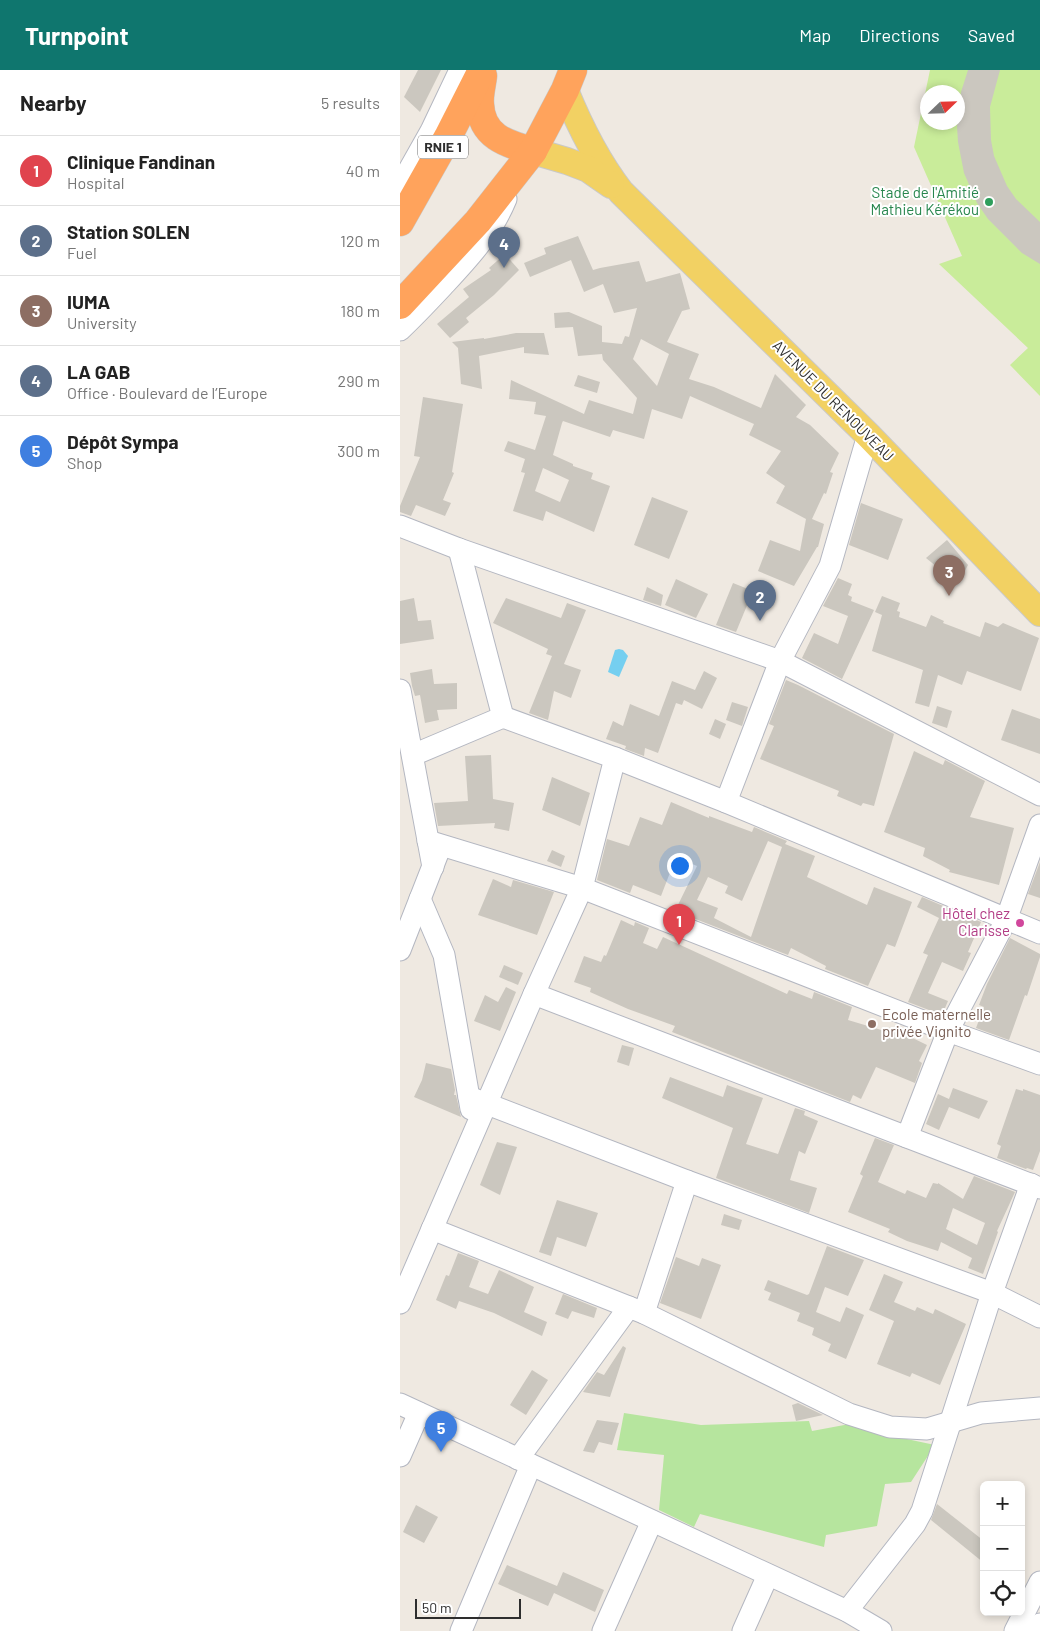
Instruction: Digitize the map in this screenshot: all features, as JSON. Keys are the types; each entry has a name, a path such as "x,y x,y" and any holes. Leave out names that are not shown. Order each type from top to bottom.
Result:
{"highway":[{"path":"483,70 480,103 485,125 493,135 515,146 525,161"},
{"name":"RNIE 1","path":"400,222 483,70"},
{"path":"400,305 478,221 525,161 569,80"}],"main road":[{"name":"AVENUE DU RENOUVEAU","path":"569,80 586,137 606,173 622,192 868,435 1040,613"},
{"name":"AVENUE DU RENOUVEAU","path":"525,161 567,161 588,169 622,192"}],"street":[{"path":"400,186 431,131 460,70"},
{"path":"400,330 415,317 480,246 499,214 525,161"},
{"path":"726,802 780,661 830,566 868,435"},
{"path":"400,526 780,661 1040,794"},
{"path":"459,548 502,717"},
{"path":"400,690 412,755 435,844 433,867 400,950"},
{"path":"412,755 502,717 615,758 726,802 1040,933"},
{"path":"478,1100 534,994 582,888 615,758"},
{"path":"907,1137 948,1031 1006,920 1040,825"},
{"path":"435,844 582,888 948,1031 1040,1064"},
{"path":"400,1303 475,1129 478,1100 444,955 420,900"},
{"path":"534,994 1036,1186 992,1294 922,1511 915,1524 847,1610"},
{"path":"478,1100 687,1181 992,1294 1040,1317"},
{"path":"461,1631 524,1462 636,1310 687,1181"},
{"path":"432,1229 636,1310 849,1414 890,1427 927,1429 981,1413 1040,1408"},
{"path":"400,1456 409,1408 847,1610 882,1631"},
{"path":"603,1631 652,1521"},
{"path":"743,1631 768,1574"},
{"path":"1015,1631 1040,1582"},
{"path":"1031,1631 1040,1624"}],"green space":[{"name":"Stade de l'Amitié Mathieu Kérékou","path":"930,70 1040,70 1040,396 1010,365 1028,348 939,264 962,256 914,147 920,118 920,130 965,130 965,85 927,85"},
{"path":"624,1413 701,1425 809,1421 812,1431 855,1423 883,1434 935,1445 911,1482 885,1484 877,1526 826,1535 824,1547 700,1514 694,1527 659,1510 664,1455 617,1450"}],"water":[{"path":"615,650 623,650 628,656 619,677 608,672"}],"building":[{"path":"418,70 441,70 420,112 404,97"},
{"path":"968,70 1000,70 990,107 991,140 994,156 1007,186 1016,199 1040,222 1040,264 1022,253 988,219 977,203 964,173 957,130 965,130 965,85 963,85"},
{"path":"578,236 593,270 639,261 646,282 680,273 690,309 682,311 667,342 699,354 689,379 714,387 761,408 775,374 806,405 796,417 810,425 839,453 830,472 833,473 826,494 824,493 812,519 824,524 818,547 794,586 758,571 770,540 800,551 806,519 776,503 785,486 766,473 781,451 749,435 754,424 690,396 682,419 652,409 644,439 613,430 610,437 563,421 553,455 573,464 573,466 593,473 591,479 610,486 594,532 546,511 543,521 513,511 525,473 521,472 525,459 504,451 508,441 535,450 546,416 534,414 536,402 509,399 511,380 584,414 589,400 633,414 637,398 603,360 602,354 578,356 573,327 555,328 554,313 569,312 602,326 602,342 622,344 625,336 629,337 637,308 614,313 603,284 584,292 571,260 530,277 524,263 546,254 544,248","holes":["641,339 669,354 657,386 633,359","543,468 569,480 560,502 535,491"]},
{"path":"505,254 519,270 494,295 466,318 469,322 450,338 437,324 469,297 463,289 491,270 489,268"},
{"path":"516,333 544,333 549,355 524,353 524,347 479,356 482,389 461,384 458,348 452,342"},
{"path":"578,375 600,382 597,393 574,386"},
{"path":"423,397 463,404 452,472 454,473 443,500 451,503 445,516 416,505 411,516 400,512 400,506 420,457 414,456"},
{"path":"652,497 688,511 669,559 634,545"},
{"path":"861,503 903,519 888,560 849,545"},
{"path":"947,540 968,565 958,584 926,558"},
{"path":"838,578 852,584 848,595 852,597 851,601 874,610 842,679 802,658 814,633 838,644 848,616 823,606"},
{"path":"676,579 708,594 696,618 665,605"},
{"path":"733,583 753,591 736,632 716,625"},
{"path":"647,587 663,595 661,606 643,600"},
{"path":"882,596 900,603 897,611 900,612 899,617 926,627 931,615 944,621 943,623 980,637 985,622 998,627 1003,623 1039,638 1021,691 967,671 962,685 938,675 929,707 915,703 923,670 872,651 882,615 875,612"},
{"path":"414,598 418,621 431,620 434,639 400,644 400,601"},
{"path":"506,598 561,618 567,603 586,610 564,664 581,670 571,698 554,691 548,720 529,713 552,656 546,654 548,649 493,623"},
{"path":"432,669 434,684 457,683 457,709 437,710 439,720 425,723 420,695 415,696 410,673"},
{"path":"704,671 717,678 702,709 684,700 682,705 676,703 658,753 645,748 644,756 625,749 626,746 606,739 613,721 623,726 630,704 659,716 672,681 695,690"},
{"path":"786,680 894,734 874,806 863,803 861,806 837,796 839,791 760,759 774,726 769,724"},
{"path":"732,702 748,707 742,726 726,720"},
{"path":"937,706 952,711 947,728 932,723"},
{"path":"1012,709 1040,719 1040,754 1001,740"},
{"path":"715,719 726,724 720,739 709,734"},
{"path":"914,751 943,765 945,760 985,781 970,817 1014,828 999,885 949,872 950,870 923,856 925,848 884,832"},
{"path":"491,755 493,799 514,803 509,831 494,828 495,823 438,826 434,803 468,801 465,756"},
{"path":"552,777 590,793 580,826 542,810"},
{"path":"671,802 709,818 709,816 752,832 754,827 787,841 785,844 815,856 807,877 867,905 874,887 912,902 895,947 887,944 868,986 825,969 826,966 791,948 788,955 675,911 697,866 676,857 661,896 633,885 630,893 597,880 607,839 629,846 640,817 662,825","holes":["768,841 782,847 751,937 714,918 718,908 697,900 708,877 728,886 725,893 742,901"]},
{"path":"552,850 565,856 561,867 547,861"},
{"path":"1040,862 1040,898 1028,894"},
{"path":"493,879 511,887 513,880 554,892 537,935 478,915"},
{"path":"922,897 981,922 968,952 971,953 963,971 942,962 928,993 948,1001 942,1015 908,1002 928,955 923,953 939,918 917,907"},
{"path":"621,920 634,926 635,922 649,928 643,943 657,949 663,937 787,994 789,990 812,999 814,992 852,1007 848,1020 888,1032 890,1027 927,1045 919,1061 922,1063 915,1083 876,1067 861,1099 853,1095 850,1102 672,1032 675,1026 628,1009 590,992 591,988 574,982 584,956 601,962 604,955 606,956"},
{"path":"1010,938 1040,954 1040,957 1009,1040 976,1028 984,1007 979,1005 987,984"},
{"path":"504,965 523,973 518,985 499,977"},
{"path":"506,987 516,992 500,1031 474,1021 485,995 498,1002"},
{"path":"622,1045 634,1048 629,1066 617,1062"},
{"path":"426,1063 451,1069 455,1090 454,1095 456,1095 461,1117 414,1097 422,1080"},
{"path":"670,1077 723,1097 727,1085 763,1098 746,1144 778,1154 795,1108 805,1111 804,1115 818,1121 805,1154 799,1151 790,1180 817,1188 809,1213 716,1178 733,1128 662,1098"},
{"path":"953,1088 988,1101 979,1119 949,1107 939,1130 926,1124 938,1094 949,1099"},
{"path":"1016,1089 1023,1091 1023,1089 1040,1095 1040,1151 1033,1170 997,1158 1001,1146 997,1144"},
{"path":"875,1138 894,1145 878,1182 905,1194 907,1190 926,1198 933,1183 938,1183 963,1199 974,1176 1015,1192 997,1231 983,1274 968,1268 972,1258 941,1242 938,1251 907,1241 888,1232 890,1229 848,1212 863,1176 860,1174","holes":["953,1208 985,1223 977,1245 946,1229"]},
{"path":"497,1142 517,1147 500,1195 480,1185"},
{"path":"557,1200 598,1213 586,1247 557,1237 551,1256 539,1252"},
{"path":"724,1214 742,1220 739,1230 721,1225"},
{"path":"827,1246 864,1260 848,1296 825,1287 816,1312 840,1322 846,1307 864,1315 846,1359 828,1351 831,1344 812,1335 814,1328 797,1321 800,1313 768,1300 771,1293 764,1290 768,1280 807,1295 809,1294"},
{"path":"458,1253 479,1261 469,1287 488,1294 499,1270 534,1287 524,1312 547,1322 542,1336 494,1313 459,1301 456,1309 436,1300 446,1275 449,1276"},
{"path":"676,1257 699,1266 702,1258 721,1265 701,1319 660,1303"},
{"path":"884,1274 903,1282 894,1302 915,1311 917,1307 933,1314 935,1309 966,1324 940,1385 912,1373 910,1377 877,1364 894,1321 869,1310"},
{"path":"563,1294 597,1308 594,1318 572,1311 568,1319 555,1314"},
{"path":"623,1346 626,1348 610,1397 583,1392 597,1372 604,1375"},
{"path":"532,1370 548,1380 526,1415 510,1405"},
{"path":"798,1403 823,1415 796,1421 792,1405"},
{"path":"597,1420 619,1423 612,1445 599,1442 594,1453 583,1451"},
{"path":"937,1504 980,1538 980,1560 931,1520"},
{"path":"416,1505 438,1517 424,1543 403,1532"},
{"path":"507,1565 557,1586 563,1572 604,1590 595,1612 554,1593 548,1606 498,1584"}],"place":[{"name":"Stade de l'Amitié Mathieu Kérékou","path":"989,202"},
{"name":"LA GAB","path":"504,268"},
{"name":"IUMA","path":"949,596"},
{"name":"Station SOLEN","path":"760,621"},
{"name":"Hôtel chez Clarisse","path":"1020,923"},
{"name":"Clinique Fandinan","path":"679,945"},
{"name":"Ecole maternelle privée Vignito","path":"872,1024"},
{"name":"Dépôt Sympa","path":"441,1452"}]}
